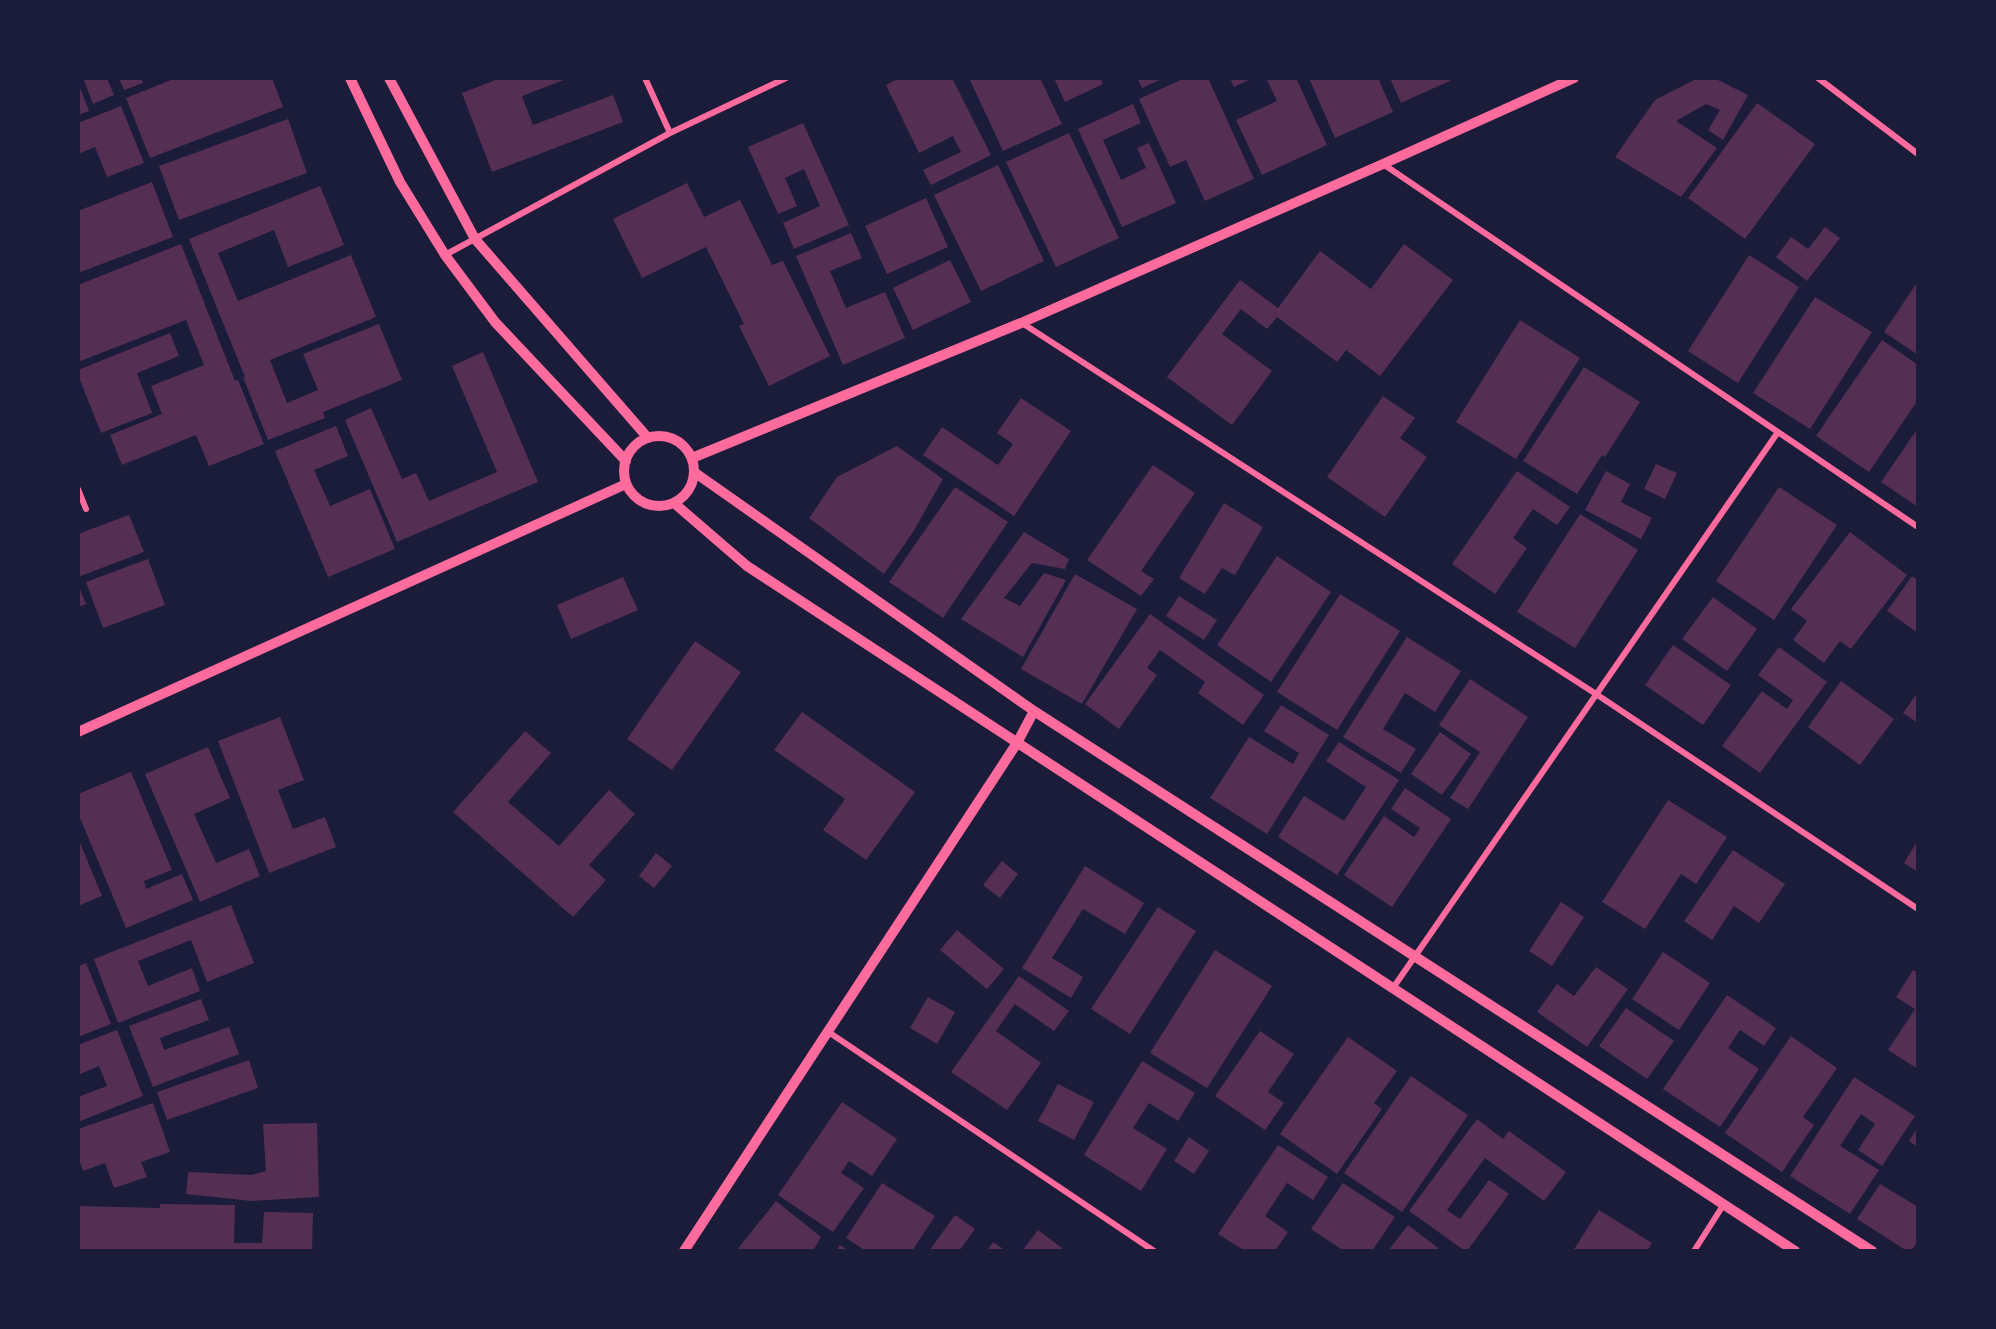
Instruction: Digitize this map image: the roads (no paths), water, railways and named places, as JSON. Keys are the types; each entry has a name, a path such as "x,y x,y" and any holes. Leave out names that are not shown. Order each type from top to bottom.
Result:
{"street":[{"path":"350,78 400,182 445,255 495,322 626,461"},
{"path":"389,78 475,239 648,438"},
{"path":"645,78 670,134"},
{"path":"445,255 670,134 786,78"},
{"path":"692,458 1021,323 1574,78"},
{"path":"1818,78 1918,154"},
{"path":"1383,164 1918,527"},
{"path":"1021,323 1596,694 1918,909"},
{"path":"1393,988 1778,432"},
{"path":"648,438 669,438 679,442 692,458 694,472 690,488 674,503 663,506 640,501 626,484 624,473 626,461 638,443 648,438"},
{"path":"694,472 1034,711 1872,1251"},
{"path":"78,732 626,484"},
{"path":"78,489 86,509"},
{"path":"674,503 747,566 1795,1251"},
{"path":"684,1251 826,1031 1017,743 1034,711"},
{"path":"826,1031 1154,1251"},
{"path":"1694,1251 1724,1204"}]}
